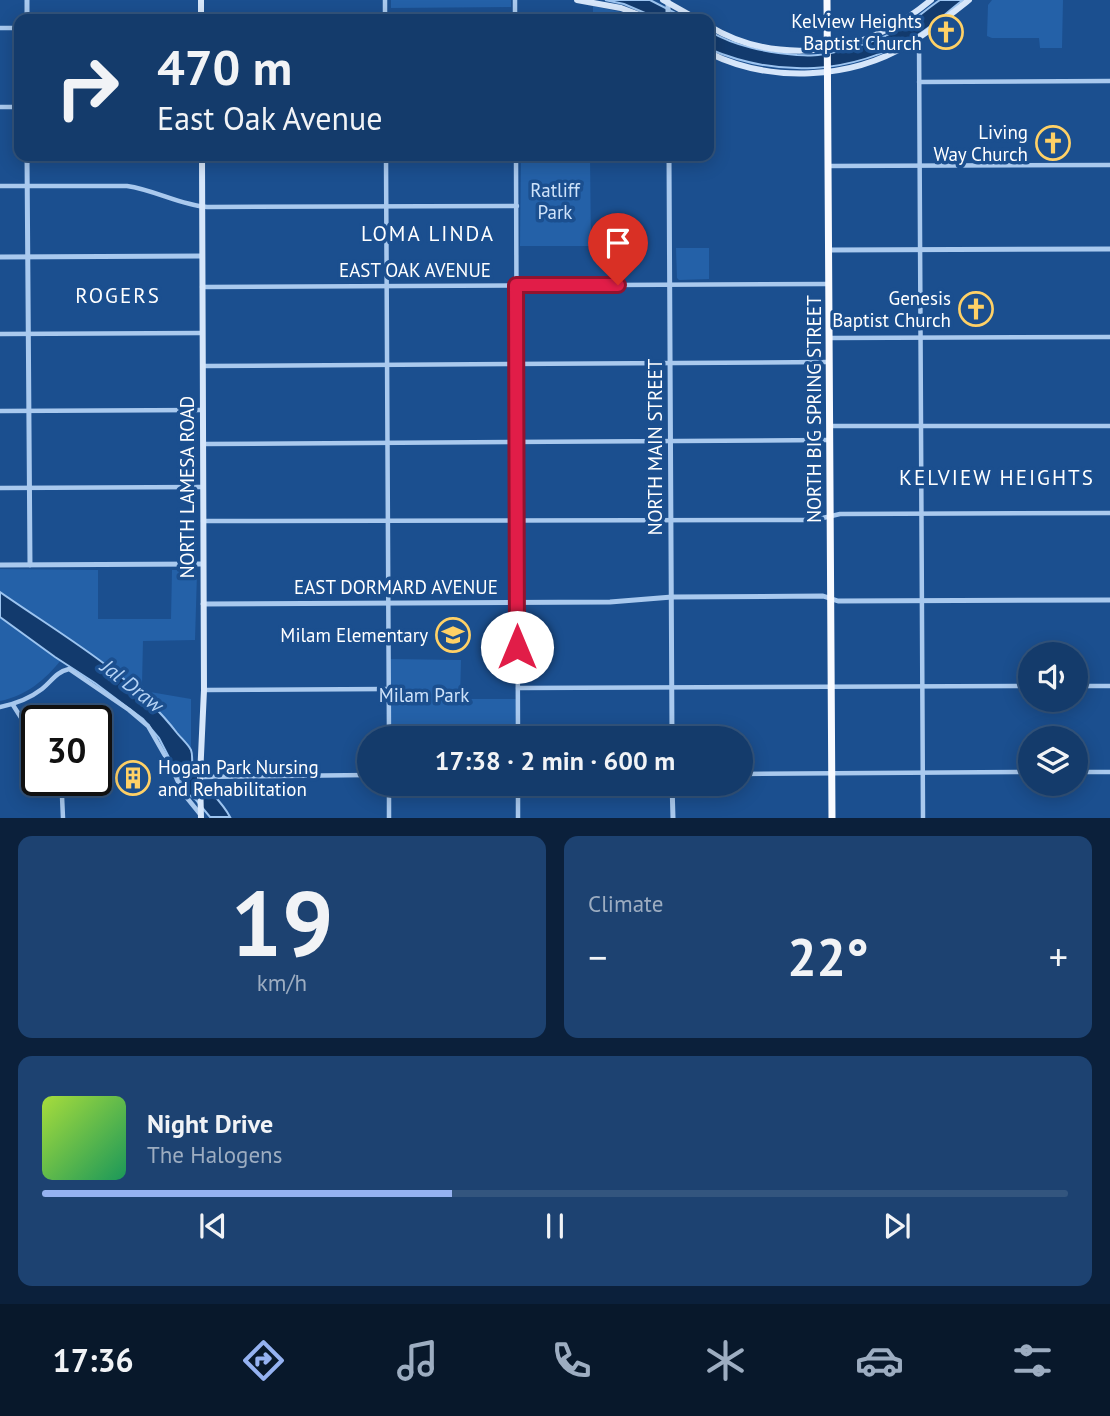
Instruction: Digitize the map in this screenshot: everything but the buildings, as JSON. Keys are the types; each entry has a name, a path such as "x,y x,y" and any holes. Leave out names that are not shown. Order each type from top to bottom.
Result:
{"highway":[{"name":"NORTH BIG SPRING STREET","path":"827,0 832,817"}],"main road":[{"path":"577,0 621,8 637,14"},
{"path":"714,28 758,46 786,50 827,49 881,32 904,20 931,0"},
{"path":"714,55 757,69 791,73 848,68 894,52 919,38 969,0"},
{"path":"666,1 688,14"},
{"name":"NORTH LAMESA ROAD","path":"201,161 204,690 201,816"}],"street":[{"path":"919,38 923,817"},
{"path":"919,82 1110,81"},
{"path":"27,161 30,565"},
{"path":"386,161 389,726"},
{"path":"516,161 518,726"},
{"name":"NORTH MAIN STREET","path":"669,161 672,726"},
{"path":"828,166 1110,165"},
{"path":"0,187 127,186 202,207 517,206"},
{"path":"829,250 1110,249"},
{"path":"0,257 202,256"},
{"name":"EAST OAK AVENUE","path":"202,287 829,284"},
{"path":"0,334 202,333"},
{"path":"829,338 1110,337"},
{"path":"202,366 829,362"},
{"path":"0,411 202,410"},
{"path":"830,426 1110,426"},
{"path":"202,443 830,440"},
{"path":"0,488 202,487"},
{"path":"203,521 814,520 840,514 1110,513"},
{"path":"0,565 203,564"},
{"name":"EAST DORMARD AVENUE","path":"203,604 610,602 672,597 823,596 838,601 1110,600"},
{"path":"0,707 13,705 30,697 44,688 60,671 69,669 148,726 183,793 201,816"},
{"path":"517,688 1018,686"},
{"path":"1088,686 1110,686"},
{"path":"204,690 388,689"},
{"path":"13,705 21,718"},
{"path":"753,774 1018,772"},
{"path":"1088,772 1110,772"},
{"path":"200,777 357,775"},
{"path":"61,796 63,817"},
{"path":"389,796 389,817"},
{"path":"518,796 518,817"},
{"path":"672,796 673,817"}],"green space":[{"path":"391,0 511,0 511,7 391,8"},
{"path":"992,0 1063,0 1062,48 1040,48 1039,38 987,36 988,5"},
{"path":"593,6 626,14 593,14"},
{"name":"Ratliff Park","path":"521,161 590,161 591,246 520,246"},
{"path":"676,248 709,248 709,279 679,280"},
{"path":"0,569 98,570 98,619 171,619 172,570 193,570 197,573 195,640 143,641 142,685 150,692 191,699 191,764 184,786 162,742 143,719 61,660 34,686 0,701"},
{"name":"Milam Park","path":"388,659 461,660 460,699 518,699 518,726 389,726"}],"shaded area":[{"path":"605,0 650,0 677,14 647,14 624,4"},
{"path":"940,0 963,0 916,36 866,59 840,65 788,68 761,65 714,51 714,34 741,45 774,52 797,55 829,53 863,45 909,23"},
{"path":"0,592 94,656 139,692 191,750 197,775 230,817 210,817 188,794 159,738 143,719 0,617"}],"place":[{"name":"Kelview Heights Baptist Church","path":"946,32"},
{"name":"Living Way Church","path":"1053,143"},
{"name":"Genesis Baptist Church","path":"976,309"},
{"name":"Milam Elementary","path":"453,635"},
{"name":"Hogan Park Nursing and Rehabilitation","path":"133,778"}],"district":[{"name":"LOMA LINDA","path":"428,234"},
{"name":"ROGERS","path":"118,296"},
{"name":"KELVIEW HEIGHTS","path":"997,478"}],"route":[{"path":"517,647 516,285 618,285"}],"water label":[{"name":"Jal Draw","path":"132,686"}]}
